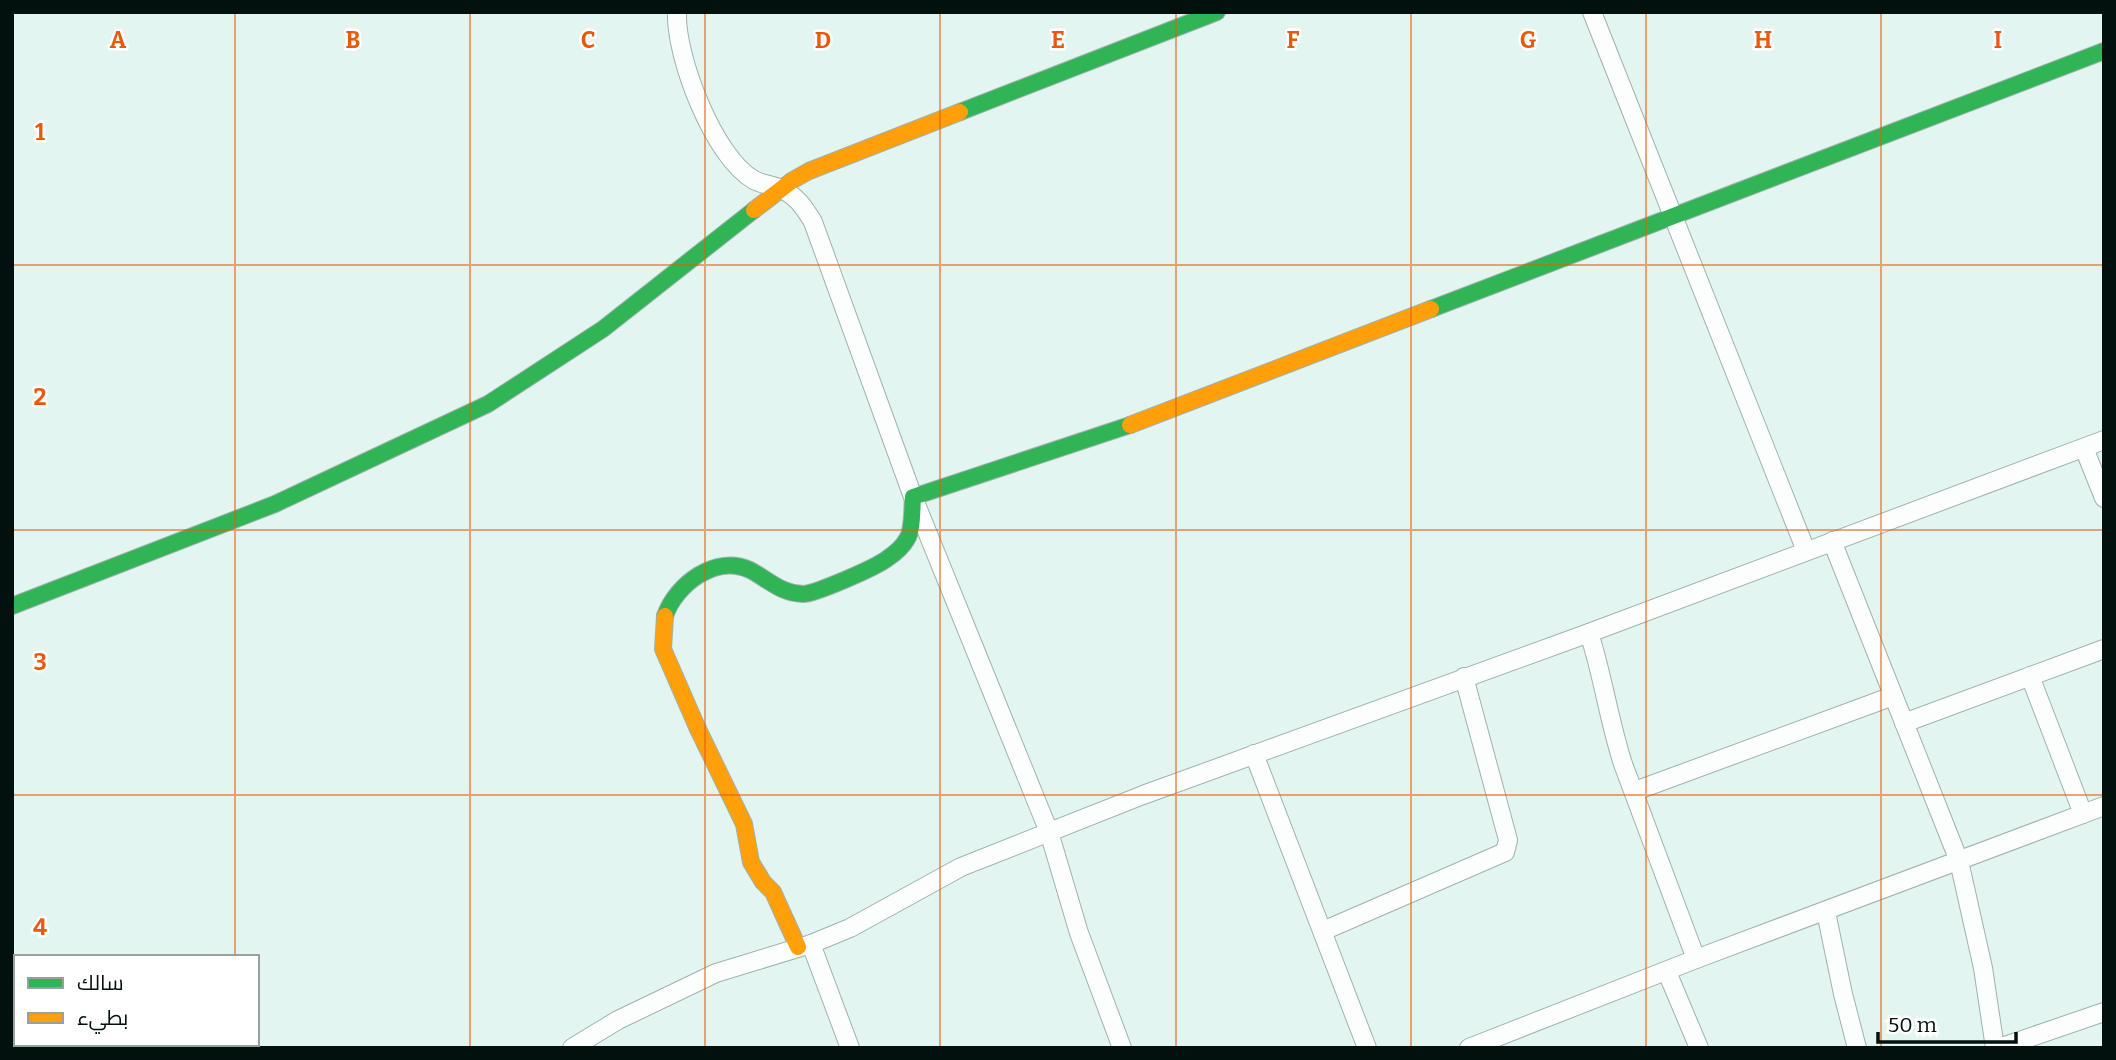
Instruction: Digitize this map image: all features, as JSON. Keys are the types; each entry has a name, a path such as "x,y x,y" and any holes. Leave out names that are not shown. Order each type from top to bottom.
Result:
{"street":[{"path":"677,12 682,47 695,92 709,126 726,154 753,179 796,197 813,222 913,497 1049,832 1079,933 1122,1048"},
{"path":"12,606 275,504 488,404 603,329 793,180 825,163 1191,17 1217,12"},
{"path":"1591,12 1805,551"},
{"path":"913,497 1103,435 2104,51"},
{"path":"572,1048 618,1020 716,973 804,945 888,909 961,867 1049,832 2104,440"},
{"path":"2084,448 2104,498"},
{"path":"850,1048 804,945 773,892 763,882 751,862 744,824 692,717 663,649 665,613 689,581 699,574 723,566 748,569 780,590 806,594 866,570 887,559 908,538 913,497"},
{"path":"1832,541 1959,861 1983,968 1997,1048 2104,1012"},
{"path":"1589,633 1623,764 1696,959"},
{"path":"1904,723 2104,649"},
{"path":"2030,676 2083,814"},
{"path":"1323,931 1505,852 1508,847 1464,677"},
{"path":"1635,791 1893,696"},
{"path":"1254,754 1367,1048"},
{"path":"1469,1048 1696,959 2104,806"},
{"path":"1826,912 1857,1048"},
{"path":"1667,972 1699,1048"}],"traffic: fast":[{"path":"960,112 1217,12"},
{"path":"1431,309 2104,51"},
{"path":"12,606 275,504 488,404 603,329 754,210"},
{"path":"665,616 670,604 688,583 711,569 724,566 750,570 781,589 795,593 810,593 832,585 882,562 901,547 910,530 913,497 1130,425"},
{"path":"153,1046 157,1048"}],"traffic: slow":[{"path":"754,210 809,171 960,112"},
{"path":"1130,425 1431,309"},
{"path":"665,616 663,649 744,824 751,862 763,882 773,892 798,947"}]}
